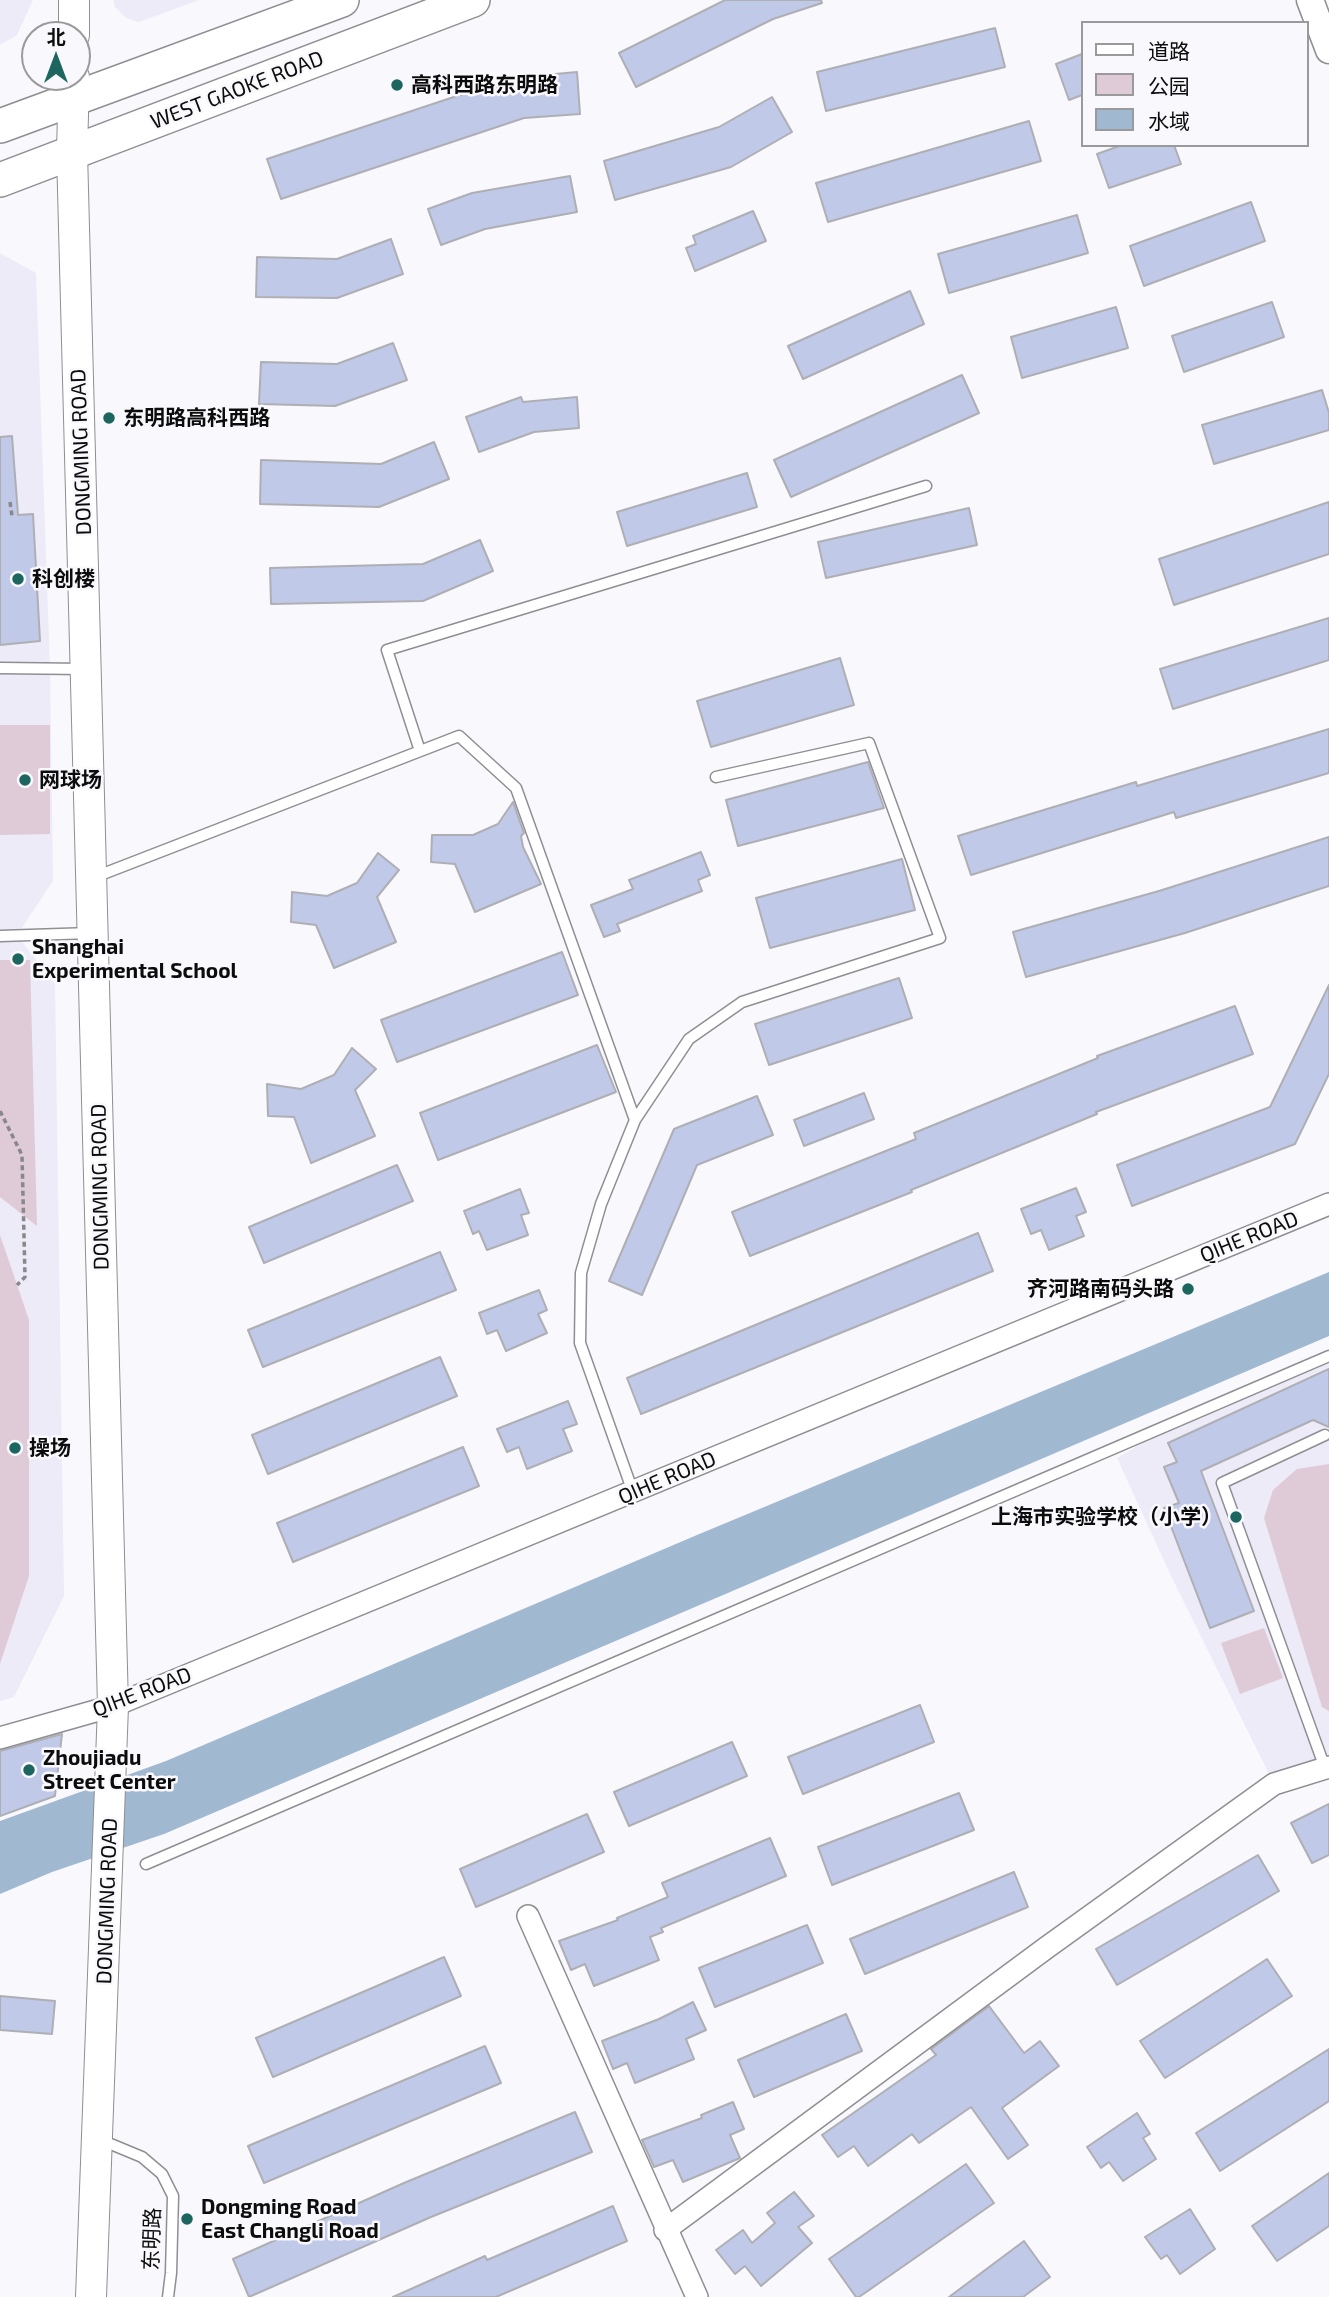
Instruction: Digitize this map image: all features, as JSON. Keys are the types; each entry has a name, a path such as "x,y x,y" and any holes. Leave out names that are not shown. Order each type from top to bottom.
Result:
{"main road":[{"path":"74,0 74,21"},
{"path":"91,82 342,0"},
{"name":"WEST GAOKE ROAD","path":"0,180 473,0"},
{"path":"0,126 67,91"},
{"name":"DONGMING ROAD","path":"73,91 72,152 113,1706 91,2297"}],"street":[{"path":"1310,0 1329,50"},
{"name":"QIHE ROAD","path":"0,1738 113,1706 1329,1204"},
{"path":"665,2230 1046,1948 1274,1784 1327,1767"},
{"path":"528,1916 697,2297"}],"lane":[{"path":"420,751 387,650 926,486"},
{"path":"0,668 87,668"},
{"path":"93,878 459,736 516,788 635,1120"},
{"path":"633,1492 580,1343 582,1273 601,1204 635,1120 689,1038 742,1002 940,939 869,743 716,777"},
{"path":"0,936 94,933"},
{"path":"146,1864 1329,1356"},
{"path":"1325,1435 1222,1483 1327,1767"},
{"name":"东明路","path":"98,2139 142,2157 162,2174 173,2196 168,2297"}],"path":[{"path":"10,502 12,516"},
{"path":"0,1111 22,1154 25,1277 17,1284"}],"shaded area":[{"path":"0,0 33,0 21,21 17,35 0,45"},
{"path":"114,0 199,0 139,22 126,18 114,6"},
{"name":"Shanghai Experimental School","path":"0,253 36,273 50,669 53,881 17,935 55,984 64,1596 14,1697 0,1701"},
{"name":"上海市实验学校（小学）","path":"1329,1362 1329,1767 1274,1784 1171,1576 1117,1458 1153,1437"}],"green space":[{"name":"网球场","path":"0,725 50,725 50,834 0,835"},
{"path":"0,960 30,960 37,1226 0,1197"},
{"name":"操场","path":"0,1235 29,1320 29,1576 0,1664"},
{"path":"1329,1464 1329,1711 1322,1707 1264,1518 1273,1490 1297,1469"},
{"path":"1264,1628 1283,1678 1240,1694 1221,1643"}],"water":[{"path":"1329,1272 1329,1336 164,1834 52,1872 0,1894 0,1821 166,1761 697,1535"}],"building":[{"path":"725,0 821,0 822,3 773,19 636,87 619,53"},
{"path":"995,28 1005,67 826,111 817,72"},
{"path":"1080,55 1080,96 1069,100 1056,64"},
{"path":"577,72 580,114 524,118 281,199 267,159 511,78"},
{"path":"772,97 792,132 731,167 615,200 604,161 719,127"},
{"path":"1029,121 1041,161 828,222 816,183"},
{"path":"1116,147 1175,147 1181,164 1109,188 1097,154"},
{"path":"570,176 577,212 485,229 441,245 428,209 472,193"},
{"path":"1251,202 1265,241 1144,286 1130,246"},
{"path":"753,211 766,241 695,271 686,248 696,244 693,236"},
{"path":"1077,215 1088,253 949,293 938,254"},
{"path":"391,239 403,274 337,298 256,297 257,257 337,259"},
{"path":"910,291 924,324 803,379 788,346"},
{"path":"1272,302 1284,337 1184,372 1172,336"},
{"path":"1116,307 1128,348 1022,378 1011,337"},
{"path":"393,343 407,380 335,406 259,404 261,362 337,364"},
{"path":"962,375 979,413 791,497 774,460"},
{"path":"1322,390 1329,413 1329,430 1214,464 1202,425"},
{"path":"521,397 523,402 577,397 579,428 534,432 479,452 466,417"},
{"name":"科创楼","path":"12,436 18,515 33,514 40,641 0,645 0,437"},
{"path":"434,442 449,479 379,507 260,504 261,460 381,464"},
{"path":"747,473 757,507 627,546 617,512"},
{"path":"1329,502 1329,554 1174,605 1159,559"},
{"path":"969,508 977,545 826,578 818,542"},
{"path":"480,540 493,571 423,601 271,604 270,568 423,564"},
{"path":"1329,618 1329,660 1173,709 1160,669"},
{"path":"840,658 854,705 711,747 697,701"},
{"path":"1329,729 1329,773 1176,818 1174,812 971,875 958,836 1136,782 1137,786"},
{"path":"868,762 884,808 738,846 726,800"},
{"path":"513,802 524,833 521,836 523,847 541,884 475,912 455,864 431,862 432,835 473,835 498,824"},
{"path":"1329,837 1329,886 1185,933 1026,977 1013,932 1159,891"},
{"path":"701,852 710,875 698,880 702,891 617,924 620,931 604,937 591,905 633,889 629,880"},
{"path":"378,853 399,870 377,897 396,942 334,968 316,925 291,922 292,892 327,896 357,883"},
{"path":"902,859 915,910 770,948 756,898"},
{"path":"562,952 578,995 397,1062 381,1020"},
{"path":"899,978 912,1018 769,1065 755,1024"},
{"path":"1329,985 1329,1074 1295,1144 1132,1206 1117,1165 1270,1107"},
{"path":"1235,1006 1253,1054 1096,1112 1097,1114 911,1190 912,1192 750,1256 732,1212 916,1139 914,1133 1098,1058 1097,1056"},
{"path":"597,1045 616,1092 438,1160 420,1113"},
{"path":"352,1048 376,1069 355,1090 375,1136 311,1163 294,1117 268,1116 267,1084 301,1089 334,1075"},
{"path":"864,1093 874,1119 804,1146 794,1120"},
{"path":"757,1096 773,1135 697,1165 642,1295 609,1281 674,1129"},
{"path":"397,1165 413,1201 264,1263 249,1227"},
{"path":"1076,1188 1086,1212 1076,1216 1084,1236 1049,1250 1041,1230 1031,1234 1021,1209"},
{"path":"520,1189 529,1213 521,1215 528,1235 487,1250 479,1231 473,1234 464,1211"},
{"path":"978,1233 993,1271 641,1414 627,1378"},
{"path":"440,1252 456,1290 263,1367 248,1330"},
{"path":"539,1290 547,1310 538,1314 547,1333 506,1351 497,1330 487,1334 479,1313"},
{"path":"440,1357 457,1396 268,1474 252,1435"},
{"path":"1329,1369 1329,1427 1313,1420 1201,1471 1254,1611 1210,1628 1164,1508 1179,1503 1164,1467 1177,1462 1168,1443"},
{"path":"568,1401 577,1424 563,1429 572,1451 527,1469 519,1447 507,1452 497,1429"},
{"path":"463,1447 479,1486 293,1562 277,1523"},
{"path":"920,1705 934,1742 803,1794 788,1757"},
{"name":"Zhoujiadu Street Center","path":"62,1734 55,1796 0,1816 0,1751"},
{"path":"732,1742 747,1776 629,1826 614,1792"},
{"path":"959,1793 974,1830 832,1885 818,1847"},
{"path":"1329,1804 1329,1855 1312,1863 1291,1823"},
{"path":"587,1814 604,1852 476,1907 460,1869"},
{"path":"770,1838 786,1876 661,1928 663,1932 650,1937 659,1960 594,1986 585,1964 571,1970 559,1941 618,1920 617,1918 668,1897 662,1883"},
{"path":"1258,1855 1279,1891 1117,1985 1096,1949"},
{"path":"1014,1872 1028,1907 865,1974 850,1939"},
{"path":"807,1925 823,1963 715,2007 699,1968"},
{"path":"444,1957 461,1996 273,2077 256,2038"},
{"path":"1267,1959 1292,1996 1165,2078 1140,2041"},
{"path":"0,1996 55,2001 52,2034 0,2030"},
{"path":"693,2002 706,2030 686,2039 694,2059 635,2083 627,2063 613,2069 602,2041 659,2019"},
{"path":"989,2006 1024,2053 1040,2041 1059,2066 1002,2108 1028,2145 1008,2159 971,2107 919,2143 912,2134 868,2166 854,2146 838,2157 822,2135 936,2055 931,2049"},
{"path":"846,2014 862,2051 754,2097 738,2060"},
{"path":"485,2046 501,2083 264,2183 248,2146"},
{"path":"1329,2049 1329,2101 1220,2171 1196,2133"},
{"path":"733,2102 744,2129 730,2135 740,2158 683,2182 673,2160 654,2167 642,2140 702,2118 701,2115"},
{"path":"575,2112 592,2152 431,2217 249,2297 233,2259 404,2183"},
{"path":"1137,2113 1150,2134 1143,2138 1156,2159 1123,2181 1109,2162 1101,2168 1087,2147"},
{"path":"966,2164 994,2203 856,2297 829,2259"},
{"path":"1329,2173 1329,2226 1277,2261 1252,2226"},
{"path":"794,2192 814,2216 798,2227 812,2243 761,2286 745,2266 735,2274 716,2250 743,2230 752,2243 775,2223 767,2213"},
{"path":"613,2206 627,2241 496,2297 393,2297 485,2256 487,2260"},
{"path":"1190,2209 1215,2249 1180,2274 1167,2255 1161,2259 1145,2237"},
{"path":"1024,2241 1050,2277 1023,2297 949,2297"}],"place":[{"name":"高科西路东明路","path":"397,85"},
{"name":"东明路高科西路","path":"109,418"},
{"name":"科创楼","path":"18,579"},
{"name":"网球场","path":"25,780"},
{"name":"Shanghai Experimental School","path":"18,959"},
{"name":"齐河路南码头路","path":"1188,1289"},
{"name":"操场","path":"15,1448"},
{"name":"上海市实验学校（小学）","path":"1236,1517"},
{"name":"Zhoujiadu Street Center","path":"29,1770"},
{"name":"Dongming Road East Changli Road","path":"187,2219"}]}
